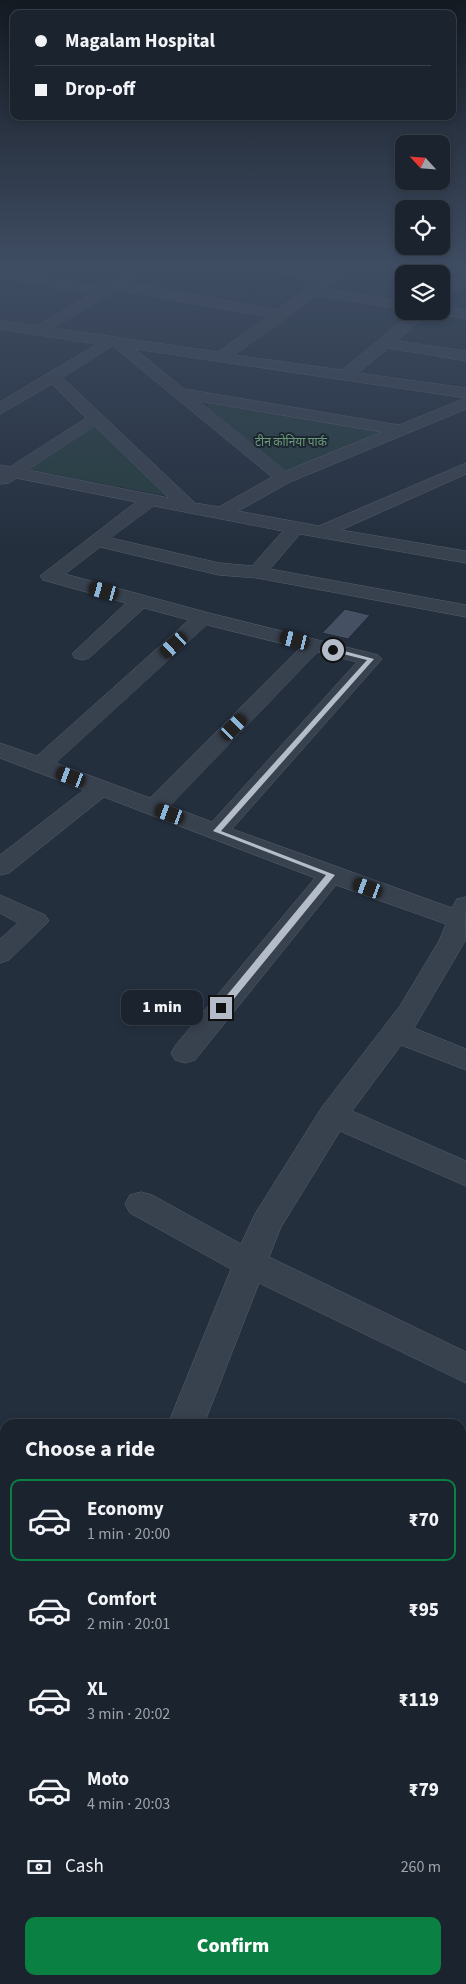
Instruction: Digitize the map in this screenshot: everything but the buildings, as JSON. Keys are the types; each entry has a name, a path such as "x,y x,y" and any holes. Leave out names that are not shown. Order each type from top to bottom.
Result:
{"street":[{"path":"1,407 85,359"},
{"path":"135,359 284,478"},
{"path":"224,359 466,394"},
{"path":"345,376 366,359"},
{"path":"53,377 189,507"},
{"path":"180,393 400,430"},
{"path":"222,513 284,478 466,403"},
{"path":"4,475 96,418"},
{"path":"320,532 466,468"},
{"path":"4,475 466,557"},
{"path":"150,500 50,576 203,618 371,659 217,831"},
{"path":"257,572 296,528"},
{"path":"435,553 466,539"},
{"path":"98,541 219,569 257,572 466,611"},
{"path":"82,654 141,600"},
{"path":"41,765 203,618"},
{"path":"154,808 314,645"},
{"path":"0,750 331,875 461,928 410,1014 333,1115 266,1223 188,1419"},
{"path":"0,867 101,788"},
{"path":"184,1053 331,875"},
{"path":"0,903 36,920 0,954"},
{"path":"396,1032 466,1060"},
{"path":"333,1115 466,1174"},
{"path":"141,1204 216,1247 466,1368"}],"green space":[{"name":"टीन कोनिया पार्क","path":"208,403 383,431 287,472 206,406"},
{"path":"93,424 172,497 23,468"}],"route":[{"path":"221,1008 331,875 217,831 371,659 333,650"}]}
